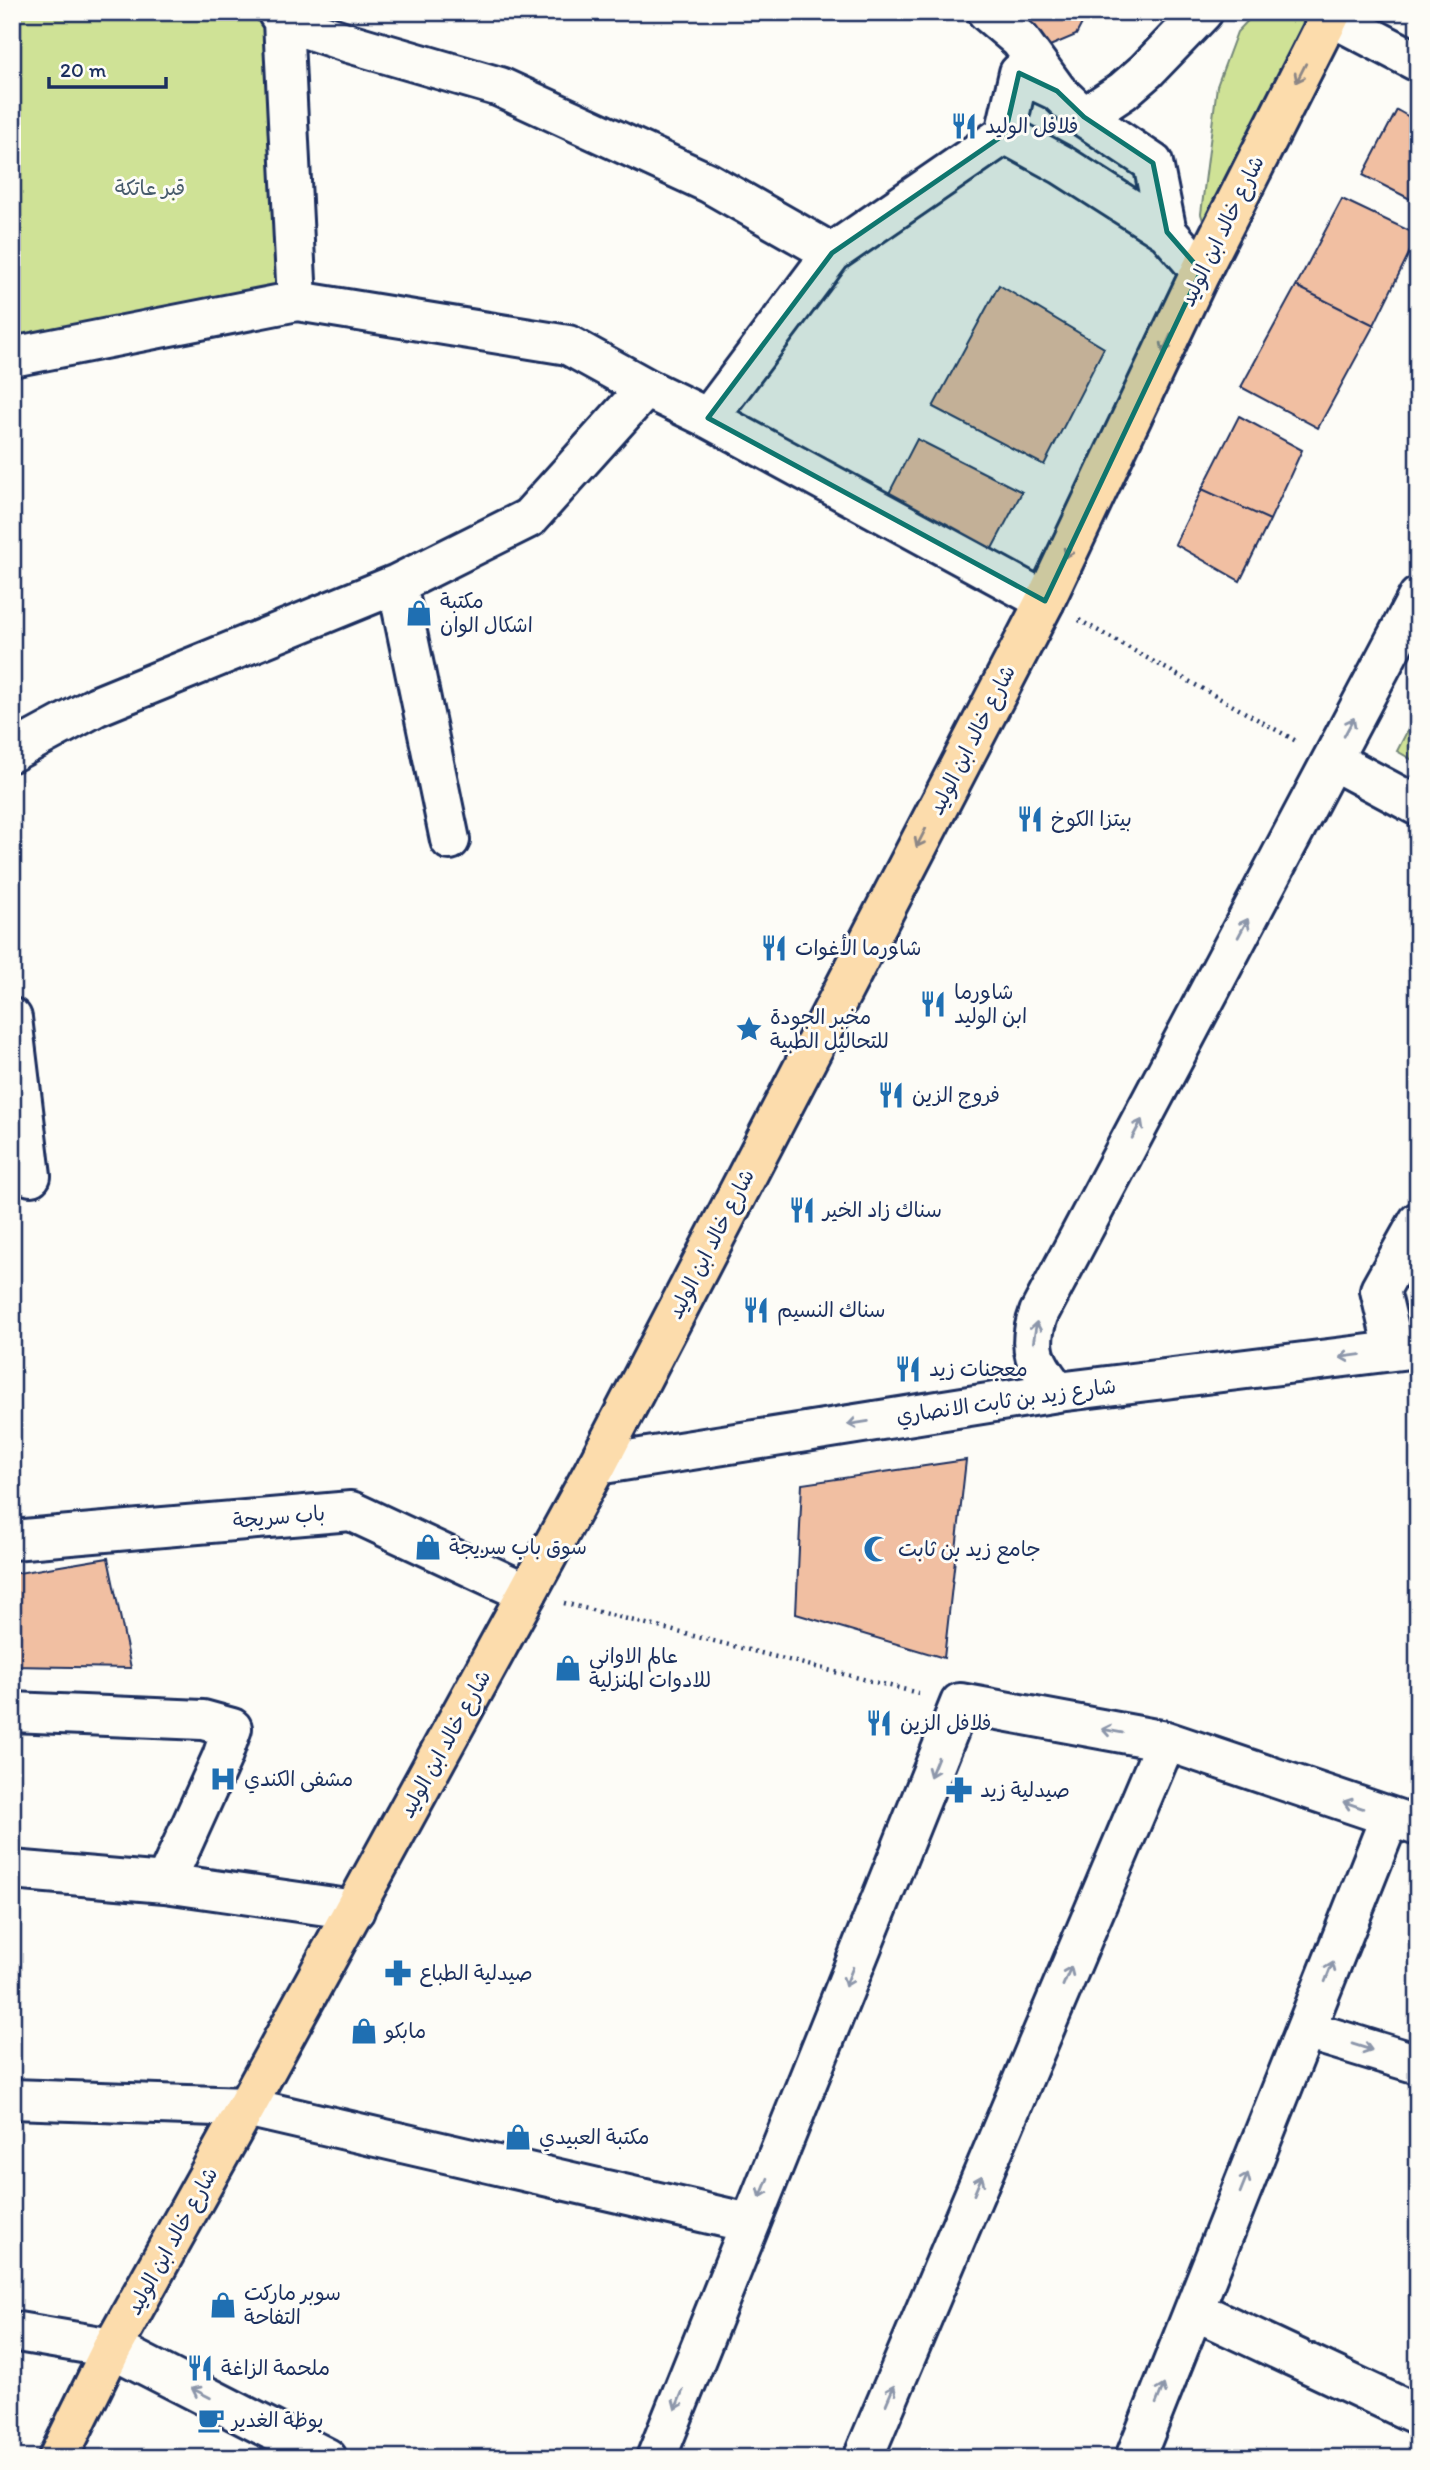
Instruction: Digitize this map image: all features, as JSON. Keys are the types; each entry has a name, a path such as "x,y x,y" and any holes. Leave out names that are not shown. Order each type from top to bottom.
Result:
{"main road":[{"name":"شارع خالد ابن الوليد","path":"58,2458 112,2348 355,1910 597,1465 1045,601 1201,271 1331,14"}],"street":[{"path":"987,12 1020,40 1058,91 1084,117 1153,163 1167,232"},
{"path":"1084,117 1123,91 1146,71 1203,12"},
{"path":"1331,14 1418,62"},
{"path":"297,301 280,17 349,43 500,87 709,183 832,253"},
{"path":"708,418 832,253 1005,134 1019,73 1058,91"},
{"path":"1005,134 1062,165 1167,232 1201,271"},
{"path":"12,357 297,301 568,345 1045,601"},
{"path":"12,752 97,706 397,584 529,517 646,388"},
{"path":"397,584 450,840"},
{"path":"1058,1392 1040,1371 1033,1352 1033,1330 1040,1313 1418,597"},
{"path":"1332,760 1418,806"},
{"path":"12,1018 31,1176"},
{"path":"1406,1349 1380,1290 1418,1222"},
{"name":"شارع زيد بن ثابت الانصاري","path":"597,1465 1058,1392 1406,1349"},
{"name":"باب سريجة","path":"12,1540 351,1511 527,1593"},
{"path":"656,2458 960,1703 1166,1741 1404,1821 1306,2030 1135,2458"},
{"path":"12,1712 203,1720 232,1728 222,1757 165,1883"},
{"path":"863,2458 1166,1741"},
{"path":"12,1870 165,1883 355,1910"},
{"path":"1306,2030 1418,2064"},
{"path":"12,2099 246,2107 750,2223"},
{"path":"1194,2310 1418,2415"},
{"path":"12,2331 112,2348 327,2458"}],"path":[{"path":"1045,601 1332,760"},
{"path":"527,1593 960,1703"}],"highlighted area":[{"path":"1019,73 1057,91 1084,117 1153,163 1167,232 1201,271 1045,601 708,418 832,253 1005,134"}],"green space":[{"name":"قبر عاتكة","path":"13,12 277,12 290,303 19,356 12,300"},
{"path":"1256,12 1333,12 1212,250 1201,214 1217,86 1237,32"},
{"path":"1418,710 1418,763 1397,751"}],"building":[{"path":"1000,12 1088,12 1076,35 1045,48"},
{"path":"1397,110 1418,122 1418,203 1363,175"},
{"path":"1342,199 1418,235 1374,325 1296,286"},
{"path":"999,285 1104,348 1044,465 933,407"},
{"path":"1296,286 1374,325 1318,428 1241,387"},
{"path":"1239,416 1302,450 1270,520 1202,489"},
{"path":"917,439 1022,492 987,558 884,503"},
{"path":"1202,489 1270,520 1240,581 1175,544"},
{"name":"جامع زيد بن ثابت","path":"966,1460 944,1658 796,1614 802,1484"},
{"path":"108,1558 131,1668 12,1666 12,1574"}],"place":[{"name":"فلافل الوليد","path":"964,126"},
{"name":"مكتبة اشكال الوان","path":"419,613"},
{"name":"بيتزا الكوخ","path":"1030,819"},
{"name":"شاورما الأغوات","path":"774,948"},
{"name":"شاورما ابن الوليد","path":"933,1004"},
{"name":"مخبر الجودة للتحاليل الطبية","path":"749,1029"},
{"name":"فروج الزين","path":"891,1095"},
{"name":"سناك زاد الخير","path":"802,1210"},
{"name":"سناك النسيم","path":"756,1310"},
{"name":"معجنات زيد","path":"908,1369"},
{"name":"سوق باب سريجة","path":"428,1547"},
{"name":"جامع زيد بن ثابت","path":"877,1549"},
{"name":"عالم الاواني للادوات المنزلية","path":"568,1668"},
{"name":"فلافل الزين","path":"879,1723"},
{"name":"مشفى الكندي","path":"223,1779"},
{"name":"صيدلية زيد","path":"959,1790"},
{"name":"صيدلية الطباع","path":"398,1973"},
{"name":"مابكو","path":"364,2031"},
{"name":"مكتبة العبيدي","path":"518,2137"},
{"name":"سوبر ماركت التفاحة","path":"223,2305"},
{"name":"ملحمة الزاغة","path":"200,2368"},
{"name":"بوظة الغدير","path":"211,2420"}]}
